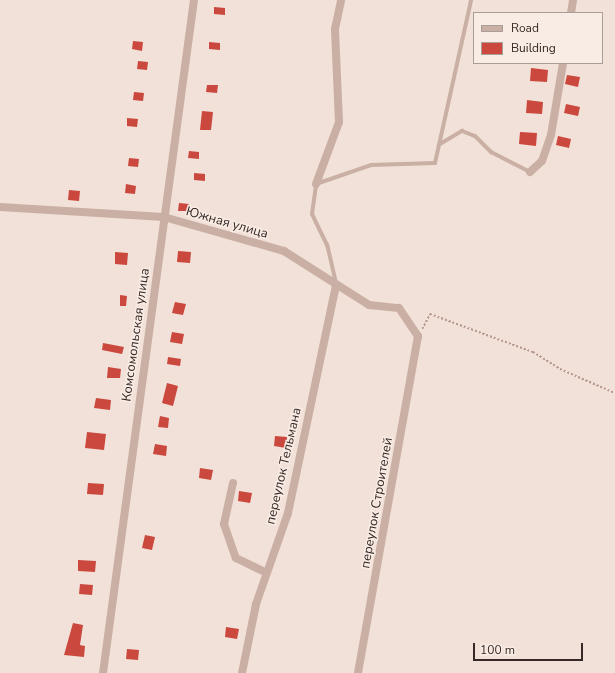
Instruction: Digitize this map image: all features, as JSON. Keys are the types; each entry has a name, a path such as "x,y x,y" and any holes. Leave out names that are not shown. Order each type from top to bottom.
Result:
{"street":[{"name":"Комсомольская улица","path":"103,673 194,0"},
{"path":"316,184 338,122 334,29 341,0"},
{"path":"571,12 573,0"},
{"path":"530,172 542,161 551,135 563,64"},
{"name":"Южная улица","path":"0,207 164,217 284,251 369,305 399,308 418,336"},
{"name":"переулок Тельмана","path":"242,673 256,604 288,513 336,284"},
{"name":"переулок Строителей","path":"358,673 418,336"},
{"path":"233,483 224,524 236,558 267,573"}],"lane":[{"path":"336,284 327,245 312,214 316,184 371,165 435,163 471,0"},
{"path":"440,144 462,131 475,136 491,152 530,172"}],"path":[{"path":"418,336 430,314 533,352 560,369 615,394"}],"building":[{"path":"214,7 225,8 225,15 214,14"},
{"path":"133,41 143,42 142,51 132,49"},
{"path":"209,42 220,43 220,50 209,49"},
{"path":"138,61 148,62 147,70 137,69"},
{"path":"531,68 548,70 547,82 530,81"},
{"path":"567,75 580,77 578,87 565,84"},
{"path":"207,85 218,85 217,93 206,92"},
{"path":"134,92 144,93 143,101 133,100"},
{"path":"527,100 543,102 542,114 526,113"},
{"path":"566,104 580,107 578,116 564,113"},
{"path":"202,111 213,112 211,130 200,130"},
{"path":"127,118 138,119 137,127 127,126"},
{"path":"520,132 537,133 536,146 519,144"},
{"path":"558,136 571,139 569,148 556,145"},
{"path":"189,151 199,152 199,159 188,158"},
{"path":"129,158 139,159 138,167 128,166"},
{"path":"194,173 205,174 205,181 194,180"},
{"path":"126,184 136,186 135,194 125,193"},
{"path":"69,190 80,191 79,201 68,200"},
{"path":"179,203 189,204 189,211 178,211"},
{"path":"178,251 191,252 190,263 177,262"},
{"path":"115,252 128,253 127,265 115,264"},
{"path":"120,295 127,296 126,306 120,306"},
{"path":"175,302 186,304 183,315 172,313"},
{"path":"172,332 184,334 182,344 170,342"},
{"path":"103,343 124,347 122,354 102,350"},
{"path":"168,357 181,359 180,366 167,364"},
{"path":"108,367 121,369 120,378 107,378"},
{"path":"167,383 178,386 173,406 162,403"},
{"path":"96,398 111,400 110,410 94,408"},
{"path":"160,416 169,418 168,428 158,427"},
{"path":"87,432 106,434 104,450 85,448"},
{"path":"275,436 287,437 286,448 274,446"},
{"path":"155,444 167,446 166,456 153,454"},
{"path":"200,468 213,470 211,480 199,478"},
{"path":"88,483 104,484 103,495 87,494"},
{"path":"239,491 252,493 250,503 238,501"},
{"path":"145,535 155,537 152,550 142,548"},
{"path":"78,560 96,561 95,572 78,571"},
{"path":"80,584 93,585 92,595 79,594"},
{"path":"73,623 83,625 80,645 85,646 84,657 64,655"},
{"path":"226,627 239,629 237,639 225,637"},
{"path":"127,649 139,650 138,660 126,659"}]}
